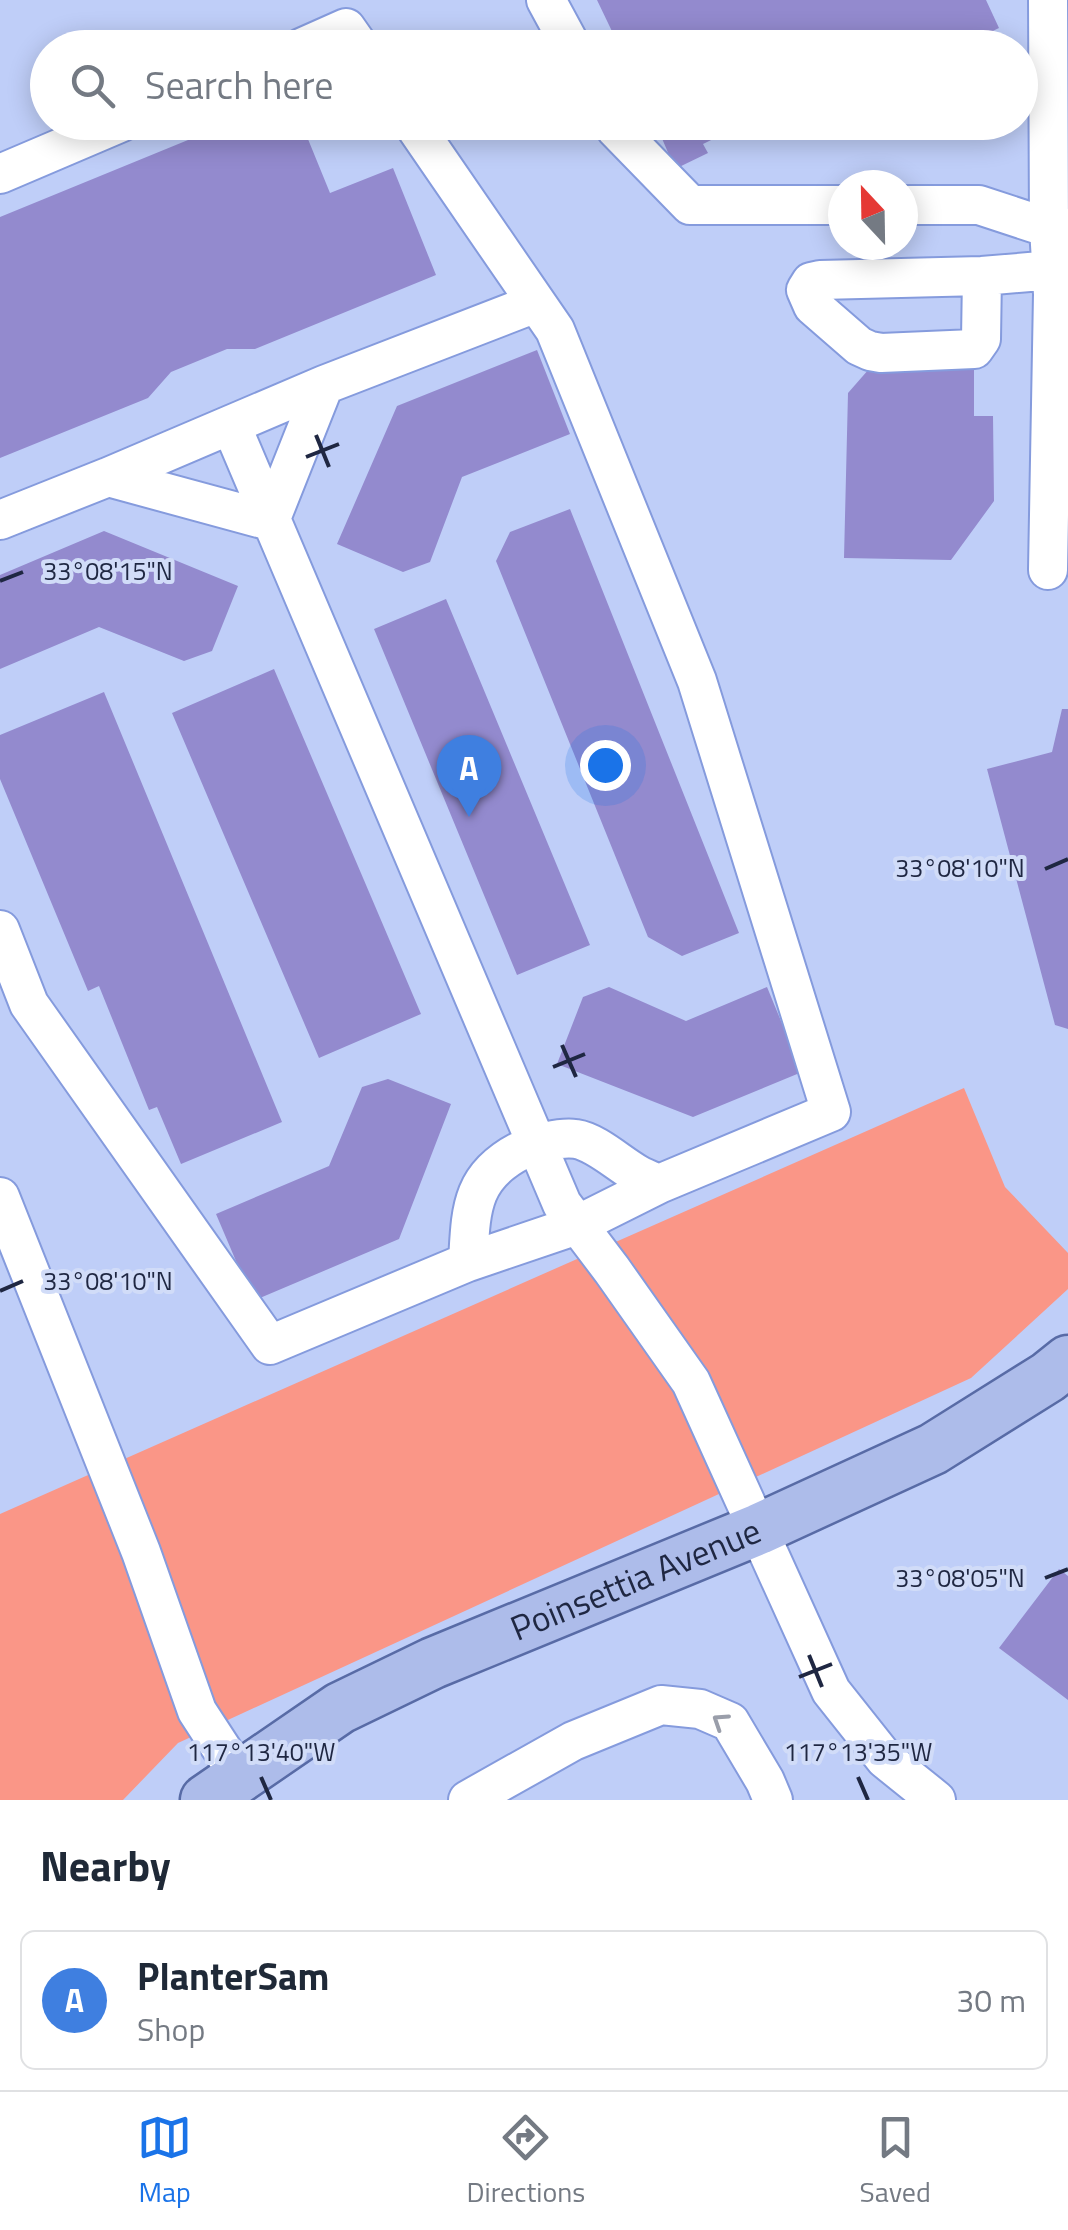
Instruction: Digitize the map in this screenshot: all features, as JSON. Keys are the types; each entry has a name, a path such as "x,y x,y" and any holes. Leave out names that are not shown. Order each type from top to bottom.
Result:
{"main road":[{"name":"Poinsettia Avenue","path":"223,1788 340,1708 433,1663 759,1529 934,1449 1068,1361"}],"street":[{"path":"546,0 562,30"},
{"path":"1048,0 1058,228 1048,570"},
{"path":"0,174 80,140"},
{"path":"0,930 29,1004 270,1345 468,1262 577,1225 659,1184 831,1112 697,681 555,330 424,140"},
{"path":"627,140 690,205 828,205"},
{"path":"918,205 979,205 1058,228"},
{"path":"982,276 1058,287"},
{"path":"0,520 324,385 536,303"},
{"path":"270,522 324,385"},
{"path":"231,425 562,1204 691,1382 831,1691 884,1759 932,1799"},
{"path":"108,477 270,522"},
{"path":"468,1262 475,1198 487,1176 503,1160 536,1143 577,1139 659,1184"},
{"path":"0,1198 140,1552 223,1788"},
{"path":"468,1800 573,1741 661,1705 700,1709 730,1722 772,1800"}],"shaded area":[{"path":"964,1088 1005,1187 1068,1253 1068,1289 971,1378 178,1743 123,1800 0,1800 0,1514"}],"building":[{"path":"597,0 986,0 999,28 995,30 611,30"},
{"path":"188,140 308,140 330,193 393,168 436,275 255,349 227,349 171,372 148,398 0,458 0,217"},
{"path":"663,140 711,140 703,144 708,153 675,169"},
{"path":"537,350 570,434 462,477 430,562 403,572 337,544 397,406"},
{"path":"974,367 974,416 993,416 994,501 951,560 844,558 848,393 869,369"},
{"path":"570,509 739,933 682,956 648,937 496,561 510,532"},
{"path":"104,531 238,586 212,651 184,661 99,627 0,669 0,575"},
{"path":"446,599 590,945 517,975 374,629"},
{"path":"274,669 421,1014 319,1058 172,713"},
{"path":"104,692 282,1122 181,1164 157,1107 149,1110 99,986 88,991 0,779 0,735"},
{"path":"1062,709 1068,709 1068,1029 1055,1025 987,769 1052,752"},
{"path":"609,987 686,1021 767,987 802,1072 693,1117 557,1064 583,997"},
{"path":"388,1079 451,1104 399,1239 253,1301 216,1214 329,1166 362,1087"},
{"path":"1059,1569 1068,1576 1068,1700 999,1648"}],"place":[{"name":"PlanterSam","path":"469,817"}]}
